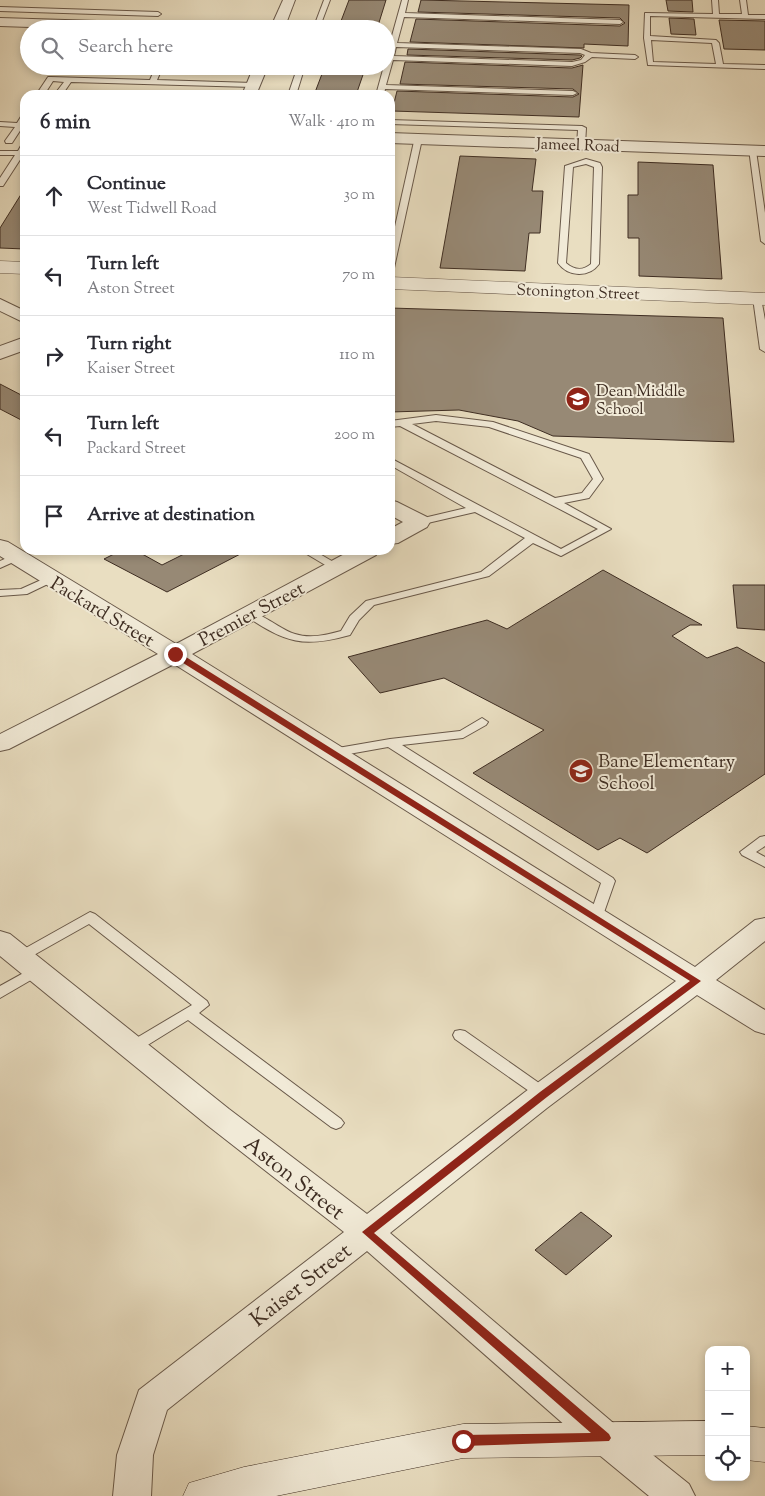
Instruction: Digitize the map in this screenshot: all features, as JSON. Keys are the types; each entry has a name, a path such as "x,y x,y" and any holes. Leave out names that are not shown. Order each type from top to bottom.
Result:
{"street":[{"path":"281,20 289,0"},
{"path":"0,18 20,21"},
{"path":"251,90 257,75"},
{"name":"Jameel Road","path":"395,138 759,151"},
{"path":"0,267 20,268"},
{"name":"Stonington Street","path":"395,283 581,281 761,298"},
{"path":"0,304 20,315"},
{"path":"0,353 20,345"},
{"path":"395,509 419,522"},
{"path":"395,535 419,522"},
{"name":"Premier Street","path":"0,744 175,654 359,555"},
{"name":"Packard Street","path":"5,556 50,579 175,654 765,1024"},
{"name":"Kaiser Street","path":"132,1496 135,1455 152,1400 544,1094 696,981 765,926"},
{"name":"Aston Street","path":"19,956 218,1117 367,1232 605,1438 676,1496"},
{"path":"203,1496 346,1463 463,1441 705,1438"},
{"path":"750,1443 765,1445"}],"lane":[{"path":"319,20 327,0"},
{"path":"395,31 405,0"},
{"path":"715,0 716,15"},
{"path":"743,0 745,16"},
{"path":"0,18 10,10"},
{"path":"0,18 10,10 158,14"},
{"path":"36,20 44,11"},
{"path":"83,20 89,12"},
{"path":"120,20 124,13"},
{"path":"765,17 647,14 650,64 765,67"},
{"path":"401,15 620,22"},
{"path":"647,38 714,41 720,66"},
{"path":"395,45 581,52 590,55 634,56"},
{"path":"395,58 572,64 583,61 590,55"},
{"path":"152,82 156,75"},
{"path":"294,90 299,75"},
{"path":"381,90 384,75"},
{"path":"43,90 51,79 68,79 152,82 251,90"},
{"path":"61,90 68,79"},
{"path":"382,87 573,94"},
{"path":"395,122 582,128 586,161"},
{"path":"0,124 19,125 9,141"},
{"path":"395,245 418,139"},
{"path":"0,153 20,150"},
{"path":"759,151 765,241"},
{"path":"0,184 20,154"},
{"path":"586,161 597,165 598,168 595,264 581,281 571,270 564,267 562,263 569,166 586,161"},
{"path":"761,298 765,349"},
{"path":"395,423 436,418 490,424 586,456 598,479 585,496 552,502"},
{"path":"395,423 606,529 562,553 476,509 395,464"},
{"path":"419,522 476,509"},
{"path":"250,614 283,636 308,640 328,638 346,632 354,618 370,603 484,574 532,538"},
{"path":"314,555 336,567"},
{"path":"0,593 23,592 50,579"},
{"path":"332,752 463,734 482,722"},
{"path":"390,743 608,881 596,918"},
{"path":"765,840 747,852 765,863"},
{"path":"0,993 19,956 90,917 202,1005 133,1047"},
{"path":"190,1013 336,1123"},
{"path":"460,1035 544,1094"}],"building":[{"path":"349,0 386,0 380,20 341,20"},
{"path":"421,0 629,5 628,46 584,44 584,48 410,42 416,19 620,26 625,23 620,18 418,12"},
{"path":"666,0 692,0 693,12 668,11"},
{"path":"669,18 694,19 696,35 671,34"},
{"path":"719,20 765,21 765,50 724,49"},
{"path":"408,49 582,56 572,60 407,55"},
{"path":"405,62 572,68 583,65 579,117 395,111 397,91 573,97 579,94 573,89 400,84"},
{"path":"322,75 363,75 358,90 316,90"},
{"path":"460,156 536,159 532,191 543,191 540,233 529,233 525,271 440,268"},
{"path":"638,162 713,165 722,279 639,276 639,238 628,238 628,195 638,195"},
{"path":"20,196 20,249 0,248 0,228"},
{"path":"395,308 723,318 734,442 553,436 518,421 459,410 395,412"},
{"path":"0,384 20,394 20,419 0,409"},
{"path":"112,555 144,555 162,565 182,555 238,555 167,592 104,559"},
{"path":"603,570 702,625 690,625 672,636 707,658 737,647 765,663 765,774 647,853 620,838 598,850 473,773 544,730 444,678 380,693 348,657 487,620 507,629"},
{"path":"733,585 765,585 765,630 737,628"},
{"path":"581,1212 612,1236 566,1275 535,1250"}],"place":[{"name":"Dean Middle School","path":"578,399"},
{"name":"Bane Elementary School","path":"581,771"}],"route":[{"path":"175,654 696,981 544,1094 367,1232 605,1438 463,1441"}]}
